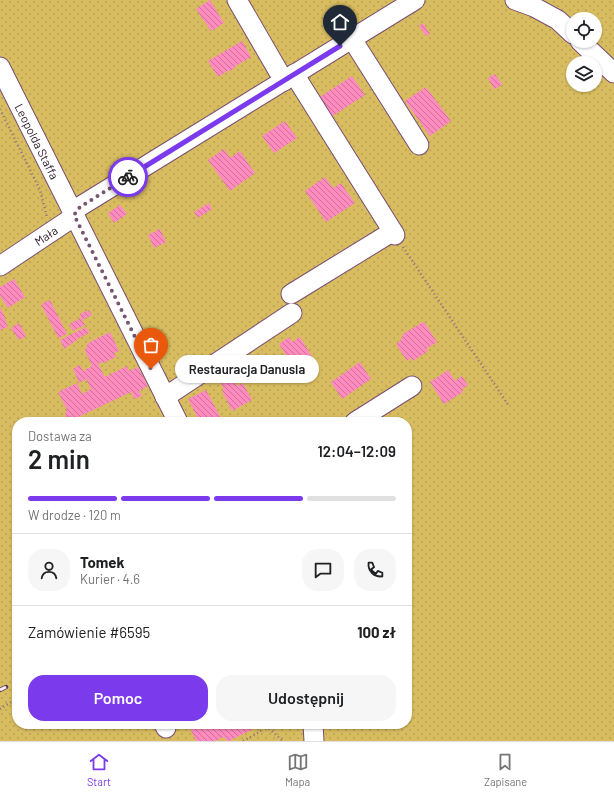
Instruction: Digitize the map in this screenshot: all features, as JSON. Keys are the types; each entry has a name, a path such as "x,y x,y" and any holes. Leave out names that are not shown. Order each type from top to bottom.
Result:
{"street":[{"path":"237,0 394,233 290,294"},
{"name":"Mała","path":"0,266 69,220 80,207 415,0"},
{"path":"515,0 534,7 558,20 566,27"},
{"path":"352,39 419,145"},
{"path":"588,48 612,69"},
{"name":"Leopolda Staffa","path":"0,67 175,417"},
{"path":"165,397 292,314"},
{"path":"363,417 412,386"},
{"path":"313,729 314,741"}],"path":[{"path":"0,109 40,190 48,222 52,231"},
{"path":"394,233 509,406"},
{"path":"0,709 12,701"},
{"path":"243,741 259,733 262,729"},
{"path":"270,729 283,741"}],"shaded area":[{"path":"0,0 614,0 614,741 0,741"}],"building":[{"path":"210,0 224,23 211,31 196,9"},
{"path":"423,23 430,34 426,36 419,26"},
{"path":"242,41 251,57 218,77 208,61"},
{"path":"495,74 502,85 494,89 488,78"},
{"path":"352,76 365,95 328,119 315,100"},
{"path":"426,87 451,121 430,136 405,101"},
{"path":"285,121 297,138 274,153 262,136"},
{"path":"224,149 230,158 240,151 255,173 230,191 208,160"},
{"path":"325,177 333,188 341,183 355,203 326,222 305,191"},
{"path":"209,203 212,209 198,218 194,212"},
{"path":"120,205 127,214 114,223 108,213"},
{"path":"160,229 166,242 154,248 148,235"},
{"path":"14,279 25,297 8,308 0,296 0,287"},
{"path":"50,300 67,334 58,338 41,304"},
{"path":"0,307 8,327 0,330"},
{"path":"89,310 92,315 82,320 85,325 73,331 69,324 81,318 80,314"},
{"path":"423,322 437,342 426,349 428,351 413,361 411,358 407,361 396,344 401,340 403,334"},
{"path":"19,323 26,336 19,340 11,328"},
{"path":"86,327 89,333 77,339 64,349 60,340"},
{"path":"110,332 119,351 114,353 116,357 98,364 105,377 127,366 129,371 138,367 148,386 139,391 142,396 135,399 131,392 78,417 66,417 65,414 67,410 58,392 77,383 82,394 91,389 86,379 79,383 73,369 80,365 83,371 92,366 85,351 88,343"},
{"path":"289,337 292,342 300,337 313,358 297,367 291,357 288,359 279,344"},
{"path":"264,354 275,371 260,381 249,363"},
{"path":"360,362 371,379 342,399 331,382"},
{"path":"448,370 455,381 462,376 468,385 462,389 463,392 444,404 430,382"},
{"path":"232,375 237,386 243,383 252,400 232,411 222,391 224,390 220,381"},
{"path":"206,390 220,417 197,417 188,399"},
{"path":"190,729 253,729 229,741 227,741 224,737 215,741 196,741"}],"railway":[{"path":"0,690 6,687"}],"way so far":[{"path":"128,177 80,207 74,215 151,369"}],"place":[{"name":"Restauracja Danusia","path":"151,369"}],"route":[{"path":"128,177 340,46"}]}
